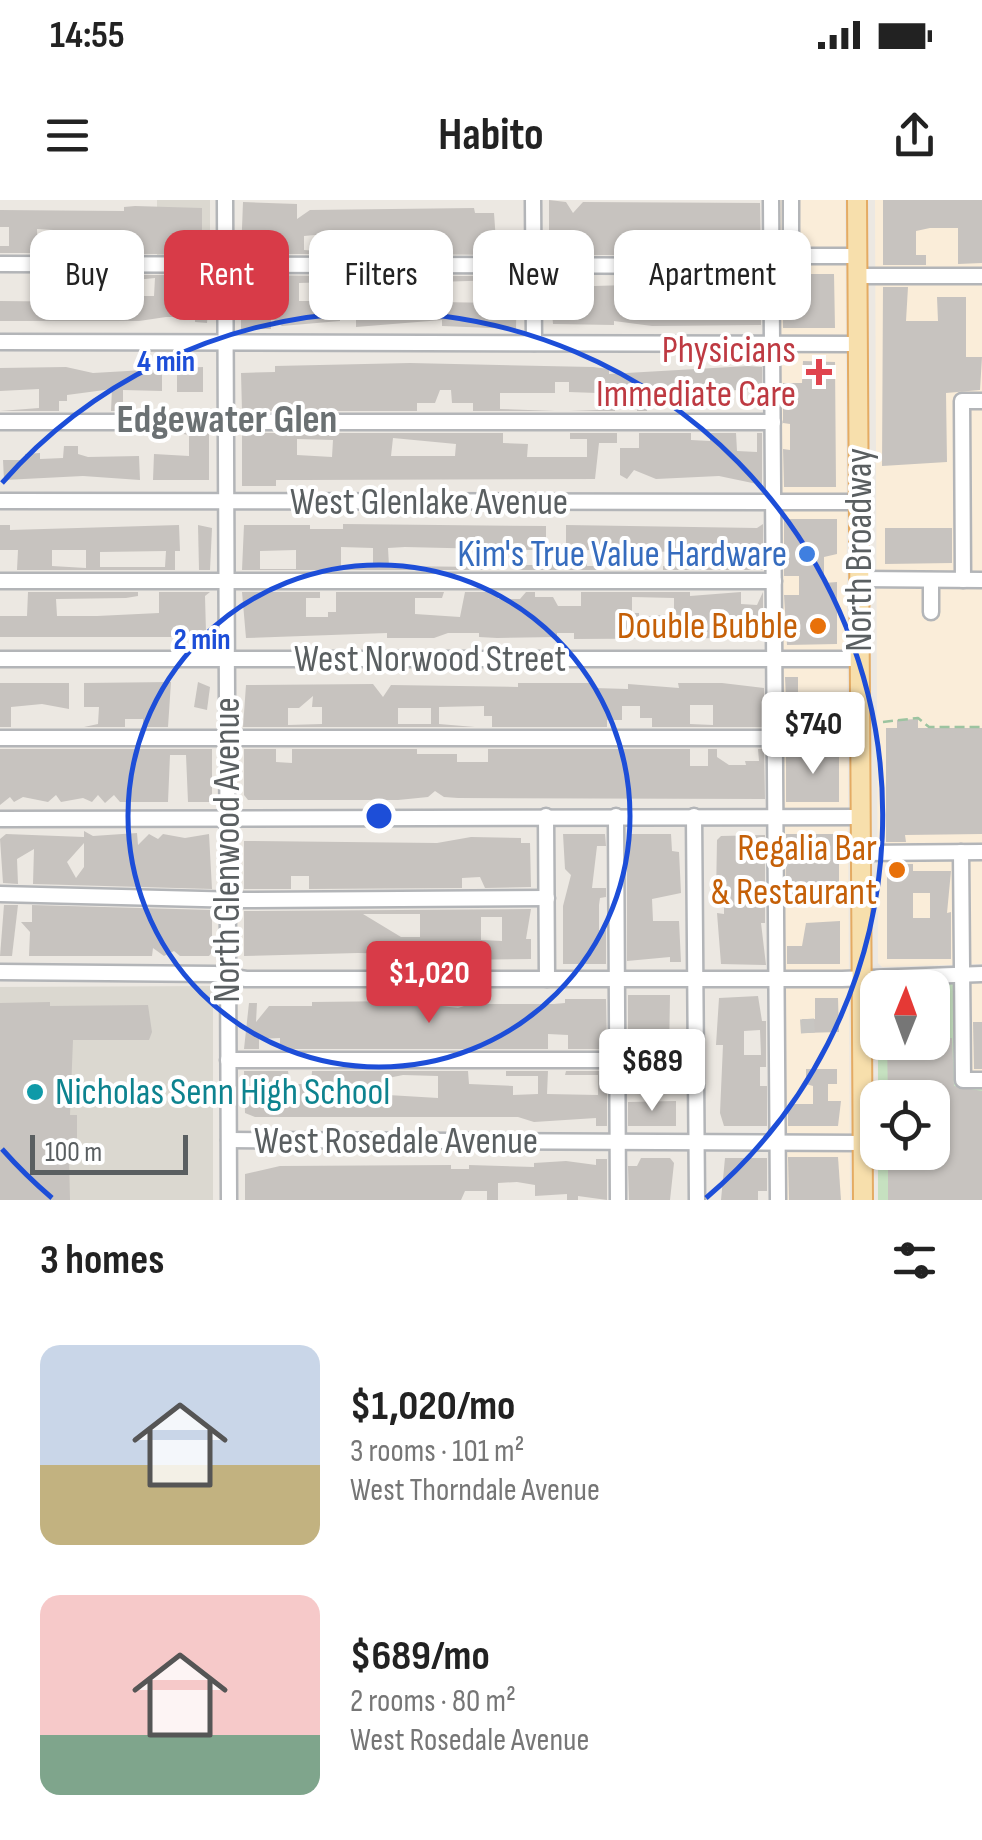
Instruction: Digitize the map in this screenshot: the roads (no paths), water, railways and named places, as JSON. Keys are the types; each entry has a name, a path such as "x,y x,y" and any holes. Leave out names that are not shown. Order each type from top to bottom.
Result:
{"main road":[{"name":"North Broadway","path":"857,200 862,970"},
{"name":"North Broadway","path":"863,1170 863,1200"}],"street":[{"name":"North Glenwood Avenue","path":"225,200 225,230"},
{"path":"533,200 533,230"},
{"path":"771,200 771,230"},
{"path":"790,200 791,256 857,256"},
{"path":"0,264 164,264"},
{"path":"289,264 473,265"},
{"path":"857,276 982,276"},
{"name":"North Glenwood Avenue","path":"226,320 229,1200"},
{"path":"534,320 534,343"},
{"path":"772,320 778,1200"},
{"path":"0,342 858,344"},
{"path":"962,580 962,401 982,401"},
{"path":"0,422 773,422"},
{"name":"West Glenlake Avenue","path":"0,501 859,502"},
{"path":"859,579 982,580"},
{"path":"931,580 931,612"},
{"path":"0,581 774,581"},
{"name":"West Norwood Street","path":"0,658 860,659"},
{"path":"0,738 830,734"},
{"path":"546,816 547,979"},
{"path":"616,816 618,1200"},
{"path":"694,816 697,1200"},
{"path":"0,818 861,816"},
{"path":"861,852 982,852"},
{"path":"961,852 963,1080 982,1080"},
{"path":"0,894 546,898"},
{"path":"0,972 228,977 860,978"},
{"path":"950,975 982,974"},
{"path":"228,1060 617,1060"},
{"name":"West Rosedale Avenue","path":"228,1140 860,1142"}],"tunnel":[{"path":"807,1019 808,1033"}],"place":[{"name":"Physicians Immediate Care","path":"819,372"},
{"name":"Kim's True Value Hardware","path":"807,554"},
{"name":"Double Bubble","path":"818,626"},
{"name":"Regalia Bar & Restaurant","path":"897,870"},
{"name":"Nicholas Senn High School","path":"35,1092"}],"district":[{"name":"Edgewater Glen","path":"227,420"}]}
